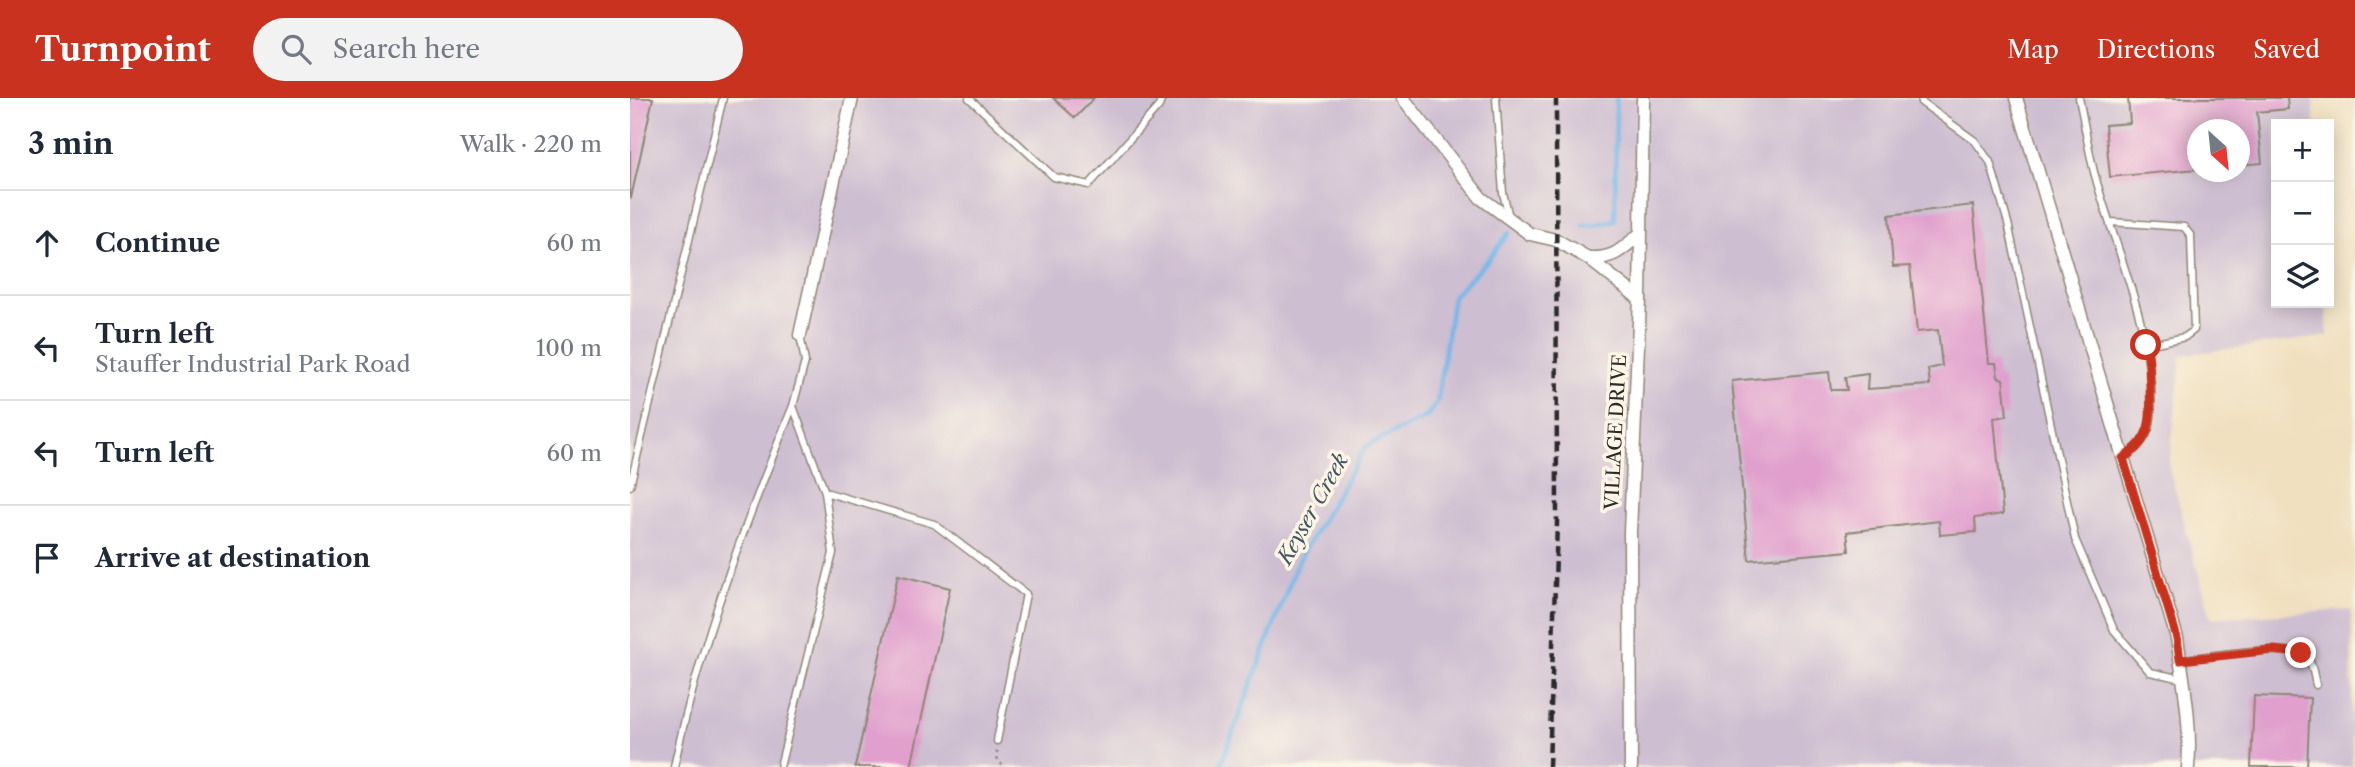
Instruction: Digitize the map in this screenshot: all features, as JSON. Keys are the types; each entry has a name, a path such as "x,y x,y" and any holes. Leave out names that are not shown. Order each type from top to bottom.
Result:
{"street":[{"path":"800,335 852,98"},
{"path":"1403,98 1481,198 1530,234 1556,240 1588,258 1640,299"},
{"name":"VILLAGE DRIVE","path":"1631,767 1630,532 1640,299 1643,98"},
{"path":"2016,98 2177,638 2190,750 2188,767"},
{"path":"1588,258 1605,258 1616,254 1641,233"}],"lane":[{"path":"630,486 723,98"},
{"path":"969,98 1054,177 1089,185 1159,106 1162,98"},
{"path":"1496,98 1503,193 1509,219"},
{"path":"1922,98 1922,102 1975,141 1990,162 2008,223 2076,538 2114,630 2150,672 2183,679"},
{"path":"2079,98 2094,172 2146,345 2151,418 2146,435 2136,450 2123,458"},
{"path":"2111,222 2184,227 2191,236 2194,330 2185,337 2146,345"},
{"path":"674,767 687,707 745,528 793,406 805,362 800,335"},
{"path":"780,767 833,553 824,492 793,406"},
{"path":"824,492 934,524 1027,594 997,741"},
{"path":"2180,660 2272,650 2301,653 2311,662 2316,685"}],"path":[{"path":"997,741 998,762 1006,767"}],"shaded area":[{"path":"630,98 2313,98 2315,119 2271,119 2271,308 2326,308 2328,336 2181,355 2169,468 2211,618 2351,610 2352,767 630,767"}],"building":[{"path":"630,98 653,98 631,198 630,197"},
{"path":"1053,98 1094,98 1075,118"},
{"path":"2128,98 2287,98 2288,109 2257,112 2262,163 2250,164 2250,119 2187,119 2187,170 2110,177 2105,125 2130,123"},
{"path":"1973,205 1989,363 1996,363 1998,377 2003,379 2007,416 1994,418 2003,514 1975,518 1976,532 1940,535 1939,521 1847,532 1849,551 1749,560 1732,381 1829,372 1831,390 1847,390 1845,377 1868,374 1867,389 1930,385 1928,369 1942,366 1938,330 1917,332 1910,266 1893,267 1889,215"},
{"path":"898,575 950,588 911,767 855,767"},
{"path":"2254,696 2310,698 2307,767 2251,767"}],"waterway":[{"name":"Keyser Creek","path":"1583,225 1615,220 1616,98"},
{"name":"Keyser Creek","path":"1220,767 1298,561 1366,446 1426,417 1437,403 1453,296 1487,261 1509,233"}],"railway":[{"path":"1549,767 1557,523 1556,98"}],"route":[{"path":"2146,345 2151,418 2146,435 2136,450 2123,458 2177,638 2180,660 2272,650 2301,653"}]}
